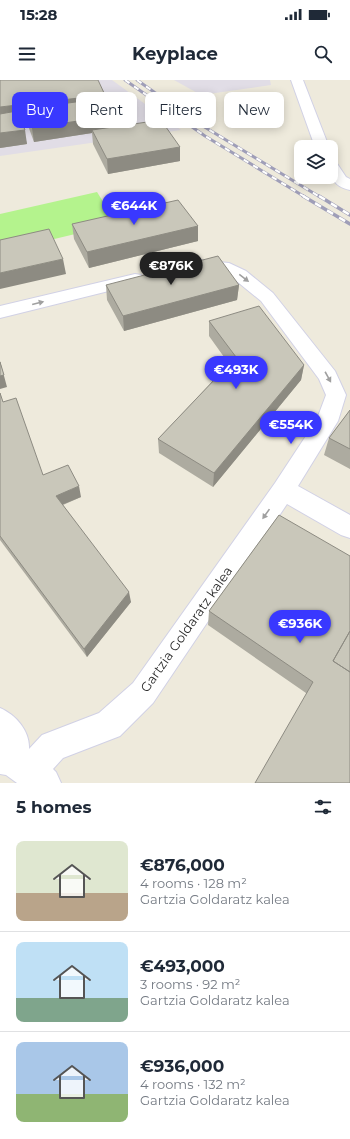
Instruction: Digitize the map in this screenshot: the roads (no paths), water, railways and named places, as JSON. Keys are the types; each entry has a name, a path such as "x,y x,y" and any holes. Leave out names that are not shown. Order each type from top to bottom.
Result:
{"street":[{"path":"297,80 319,140"},
{"path":"338,176 341,180 350,186"},
{"name":"Gartzia Goldaratz kalea","path":"22,769 53,746 109,725 143,693 283,490 327,421 336,395 328,376 267,297 240,275 222,267 205,265 175,269"},
{"path":"0,312 153,275"},
{"path":"283,490 350,527"},
{"path":"0,723 14,741 22,769"}],"railway":[{"path":"125,80 205,136 305,197"},
{"path":"137,80 198,123 320,197"},
{"path":"303,196 350,224"},
{"path":"319,196 350,215"}]}
